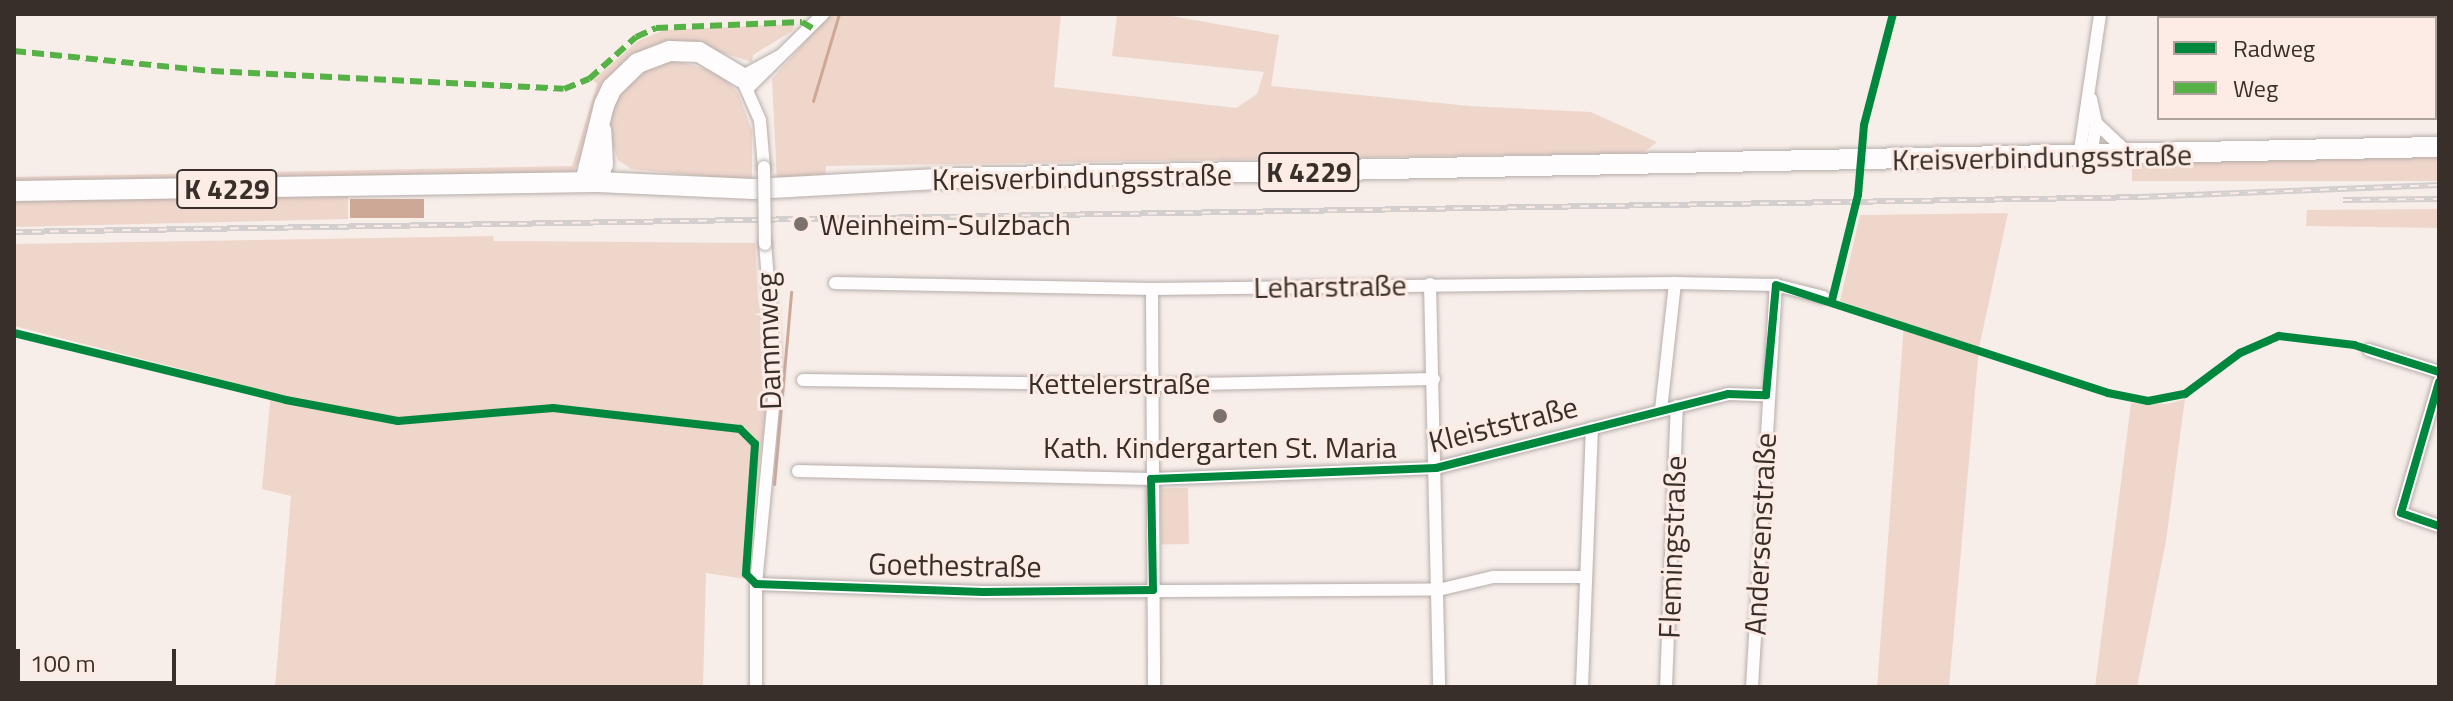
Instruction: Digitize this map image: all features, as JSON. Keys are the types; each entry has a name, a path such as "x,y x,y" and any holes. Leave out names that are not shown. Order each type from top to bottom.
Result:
{"main road":[{"path":"591,182 600,119 612,88 654,55 699,52 745,82"},
{"path":"591,182 603,151 600,119"},
{"name":"Kreisverbindungsstraße","path":"14,191 591,182 753,189 956,178 2133,156 2439,147"},
{"path":"603,151 639,184"}],"street":[{"path":"745,82 780,56 823,14"},
{"path":"2085,157 2100,14"},
{"name":"Dammweg","path":"745,82 760,120 765,244 776,377 756,584 756,687"},
{"path":"2085,157 2096,123 2090,95"},
{"path":"2096,123 2133,156"},
{"name":"Leharstraße","path":"835,283 1152,289 1675,283 1776,285 1823,297"},
{"path":"1661,410 1675,283"},
{"path":"1430,284 1439,687"},
{"name":"Andersenstraße","path":"1752,687 1766,395 1776,285"},
{"path":"1152,289 1154,687"},
{"path":"2369,350 2439,372"},
{"name":"Kettelerstraße","path":"803,380 1151,385 1434,379"},
{"path":"2439,382 2401,513 2439,526"},
{"name":"Kleiststraße","path":"798,471 1151,479 1436,468 1728,394 1766,395"},
{"name":"Flemingstraße","path":"1666,687 1677,406"},
{"path":"1582,687 1592,428"},
{"name":"Goethestraße","path":"756,584 983,592 1438,590 1493,577 1586,577"}],"shaded area":[{"path":"830,14 1061,14 1054,87 1236,108 1257,94 1264,72 1112,56 1117,15 1160,14 1279,35 1271,86 1470,106 1591,112 1657,142 1643,153 826,166 825,182 777,182 772,79"},
{"path":"795,24 792,31 753,55 752,62 685,41 636,56 573,172 14,184 14,177 572,166 597,84 593,80 638,41 664,30"},
{"path":"672,60 718,72 738,93 752,131 752,181 631,169 618,160 607,129 613,101 644,69"},
{"path":"2132,155 2439,155 2439,181 2132,181"},
{"path":"348,195 348,219 14,227 14,196"},
{"path":"350,199 424,199 424,218 350,218"},
{"path":"2439,209 2439,228 2306,226 2307,210"},
{"path":"2008,213 1979,348 1949,687 1877,687 1904,324 1840,301 1860,215"},
{"path":"493,236 494,241 755,243 758,299 771,367 745,579 706,573 703,687 275,687 291,496 262,489 271,392 14,326 14,244"},
{"path":"2185,399 2166,541 2137,687 2095,687 2131,403 2167,404"},
{"path":"1160,488 1188,488 1189,544 1161,544"}],"waterway":[{"path":"813,101 839,14"},
{"path":"774,484 791,292"}],"railway":[{"path":"14,232 2140,197 2439,185"},
{"path":"2343,200 2439,199"}],"marked path":[{"path":"14,51 212,71 564,89 589,79 636,37 656,28 802,22 812,28"}],"cycle path":[{"path":"1832,300 1858,195 1864,125 1893,14"},
{"path":"14,333 286,400 398,421 553,408 740,429 755,444 746,574 756,584 983,592 1153,590 1151,479 1436,468 1728,394 1766,395 1776,285 2108,393 2148,401 2185,394 2240,353 2279,336 2354,345 2439,372"},
{"path":"2439,382 2401,513 2439,526"}],"place":[{"name":"Weinheim-Sulzbach","path":"801,224"},
{"name":"Kath. Kindergarten St. Maria","path":"1220,416"}]}
